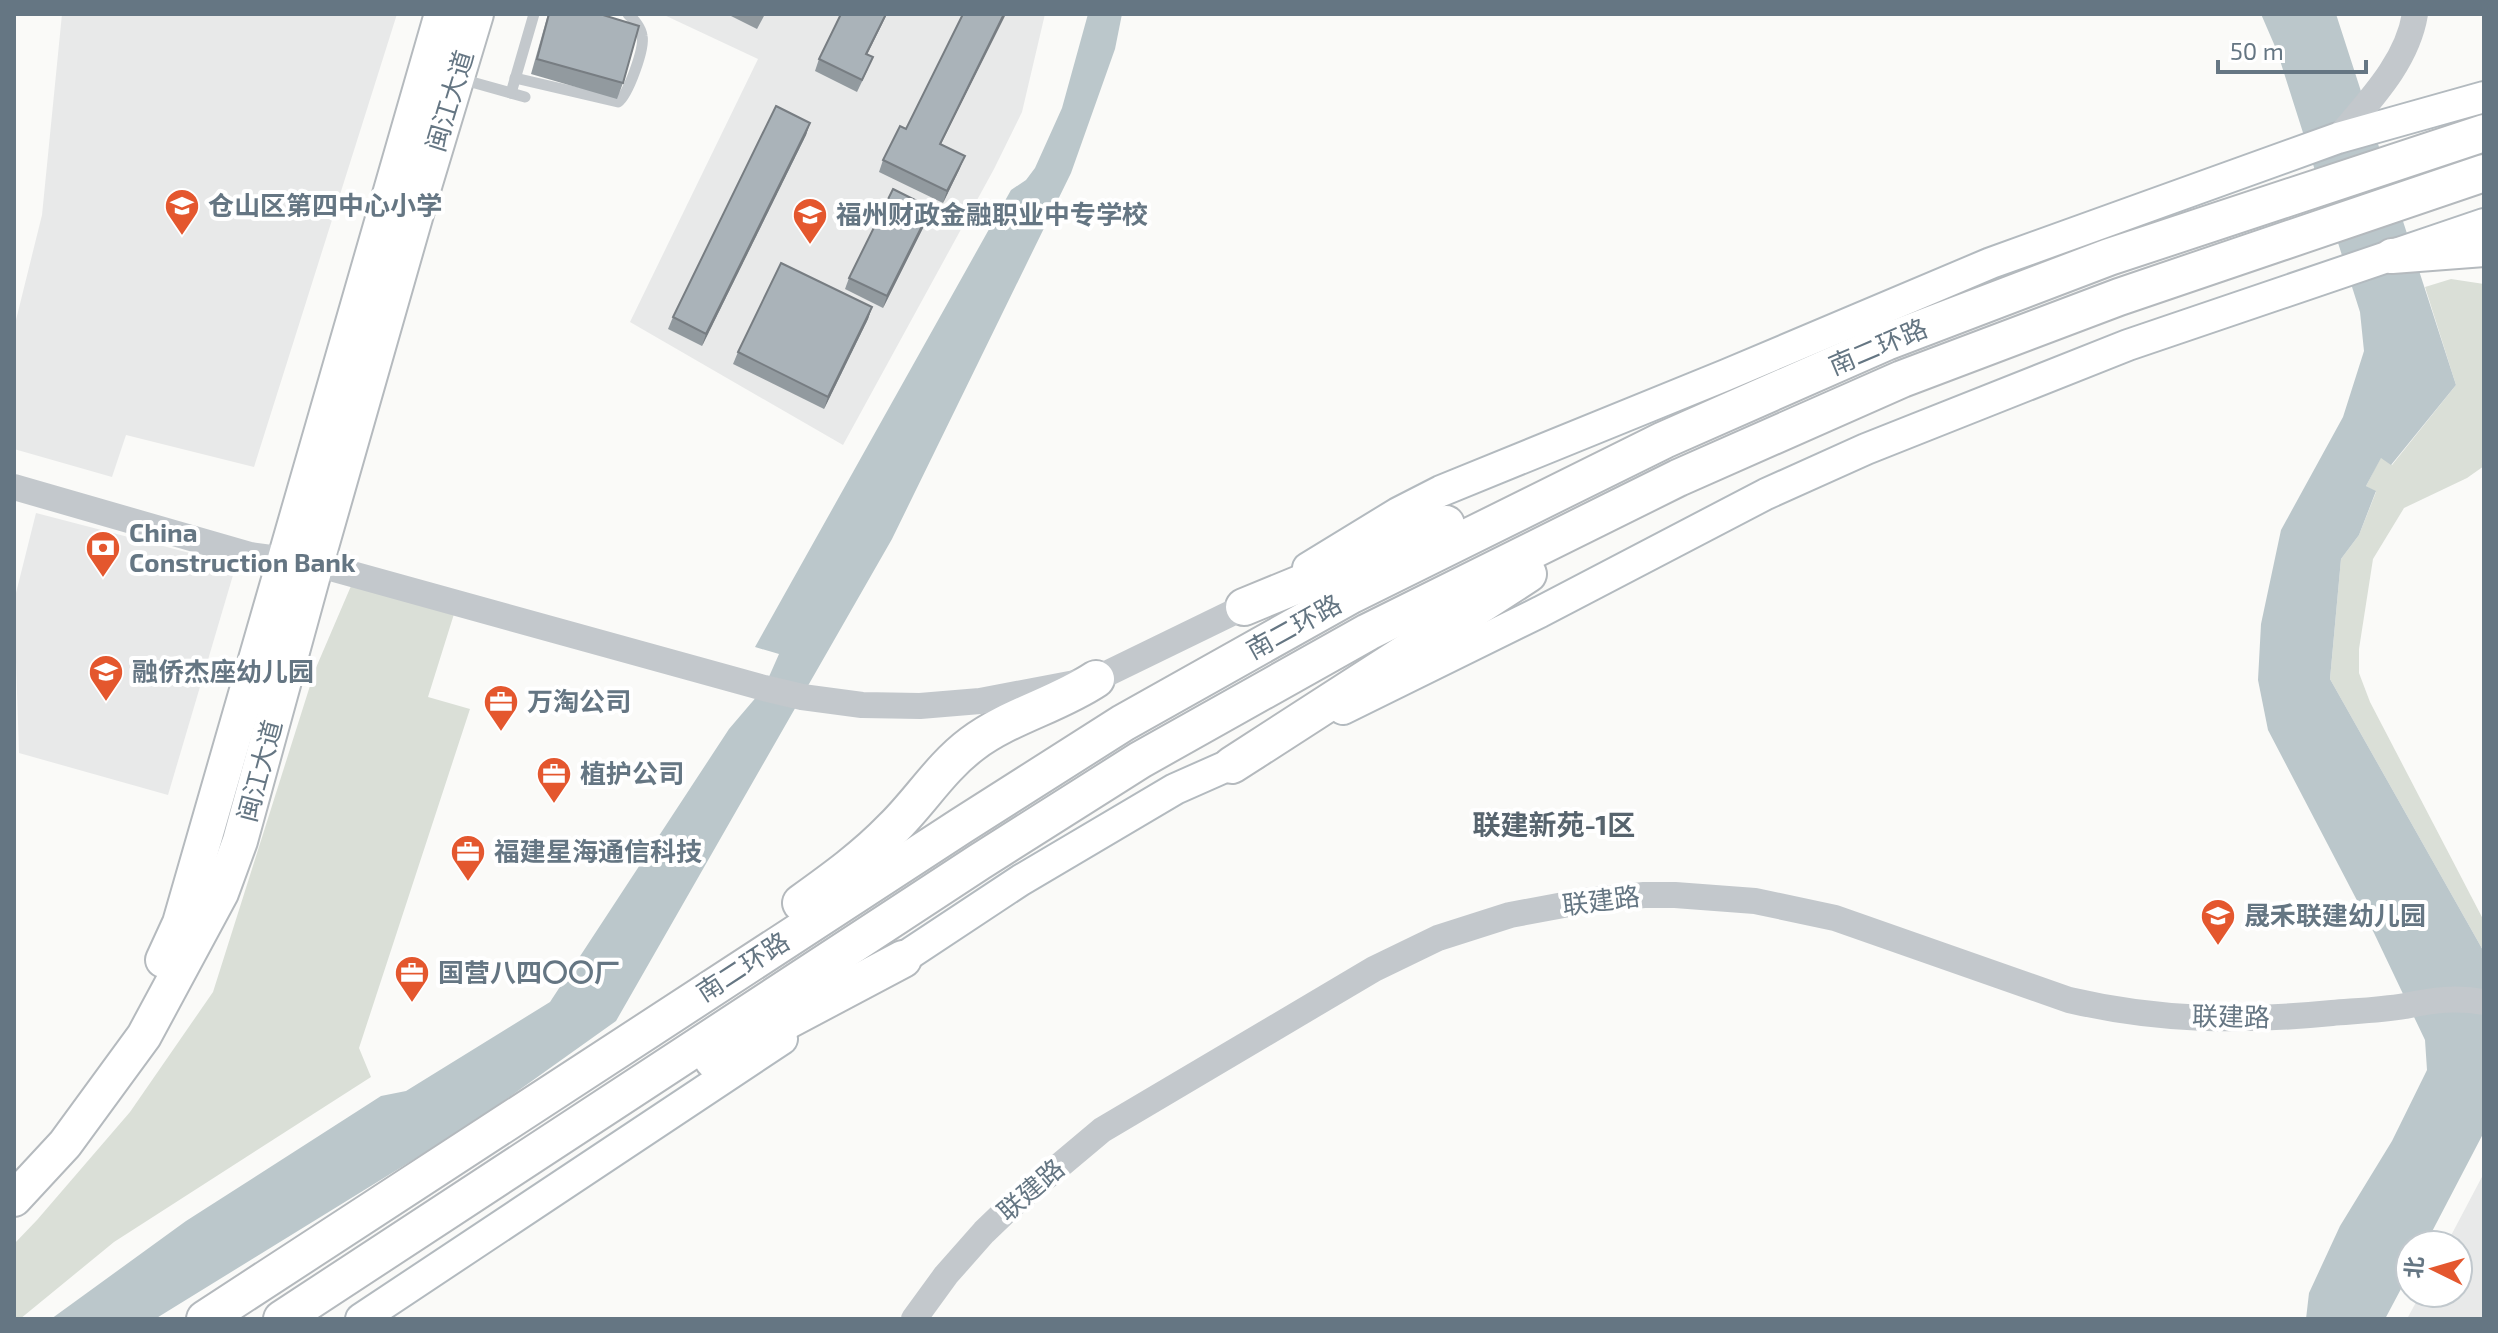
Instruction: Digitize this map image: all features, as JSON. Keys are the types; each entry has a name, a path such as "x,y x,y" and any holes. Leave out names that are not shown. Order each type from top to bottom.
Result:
{"highway":[{"name":"南二环路","path":"205,1319 589,1066 1123,723 1351,595 1664,440 1886,342 2109,257 2484,133"},
{"name":"南二环路","path":"282,1319 1140,760 1368,632 1678,478 1902,379 2119,297 2484,173"},
{"path":"1244,607 1461,517 1664,440"},
{"path":"1232,765 1678,478"},
{"path":"589,1066 725,957 806,900 872,848 970,745 991,731 1072,695 1096,679"},
{"path":"609,1105 722,1057 903,959"}],"main road":[{"name":"闽江大道","path":"14,1199 65,1144 144,1036 221,893 240,841 300,562 442,14"},
{"name":"闽江大道","path":"14,1171 66,1116 134,1026 180,923 476,14"},
{"path":"1244,607 1398,513 1441,491 1991,263 2338,138 2484,97"},
{"path":"371,1315 1021,880 1175,789 1232,765 1540,612 1766,494 1866,449 2114,350 2484,224"},
{"path":"2392,256 2484,249"}],"street":[{"path":"2338,138 2384,82 2412,34 2415,14"},
{"path":"14,487 250,555 300,562 764,688 862,705 949,705 1096,679 1244,607"},
{"name":"联建路","path":"914,1319 946,1275 984,1232 1102,1130 1374,969 1461,929 1510,915 1609,898 1675,895 1783,905 1835,918 2069,1000 2095,1006 2233,1021 2404,1006 2446,998 2484,1002"}],"lane":[{"path":"511,93 534,14"},
{"path":"515,78 618,102 626,94 643,44 639,27 628,14"},
{"path":"457,78 525,97"}],"shaded area":[{"name":"仓山区第四中心小学","path":"62,14 397,14 254,467 126,435 112,477 14,449 14,328 42,215"},
{"name":"福州财政金融职业中专学校","path":"662,14 1045,14 1022,112 843,445 630,322 758,59"},
{"path":"1088,14 1122,14 1115,49 1071,173 892,539 616,1021 473,1123 155,1319 51,1319 186,1221 381,1096 406,1091 550,1002 729,729 764,688 779,654 755,647 1011,190 1026,180 1035,168 1062,108"},
{"path":"2261,14 2336,14 2456,385 2391,465 2381,458 2366,486 2376,491 2359,535 2341,559 2330,679 2484,952 2484,1132 2433,1229 2394,1229 2394,1302 2385,1319 2306,1319 2309,1293 2340,1226 2392,1141 2427,1070 2425,1040 2374,933 2268,730 2258,680 2261,624 2281,530 2343,417 2364,351 2360,312 2277,51"},
{"path":"2451,279 2484,284 2484,466 2467,478 2404,508 2373,559 2359,649 2359,673 2370,702 2484,921 2484,952 2330,679 2341,559 2359,535 2376,492 2366,486 2381,457 2392,465 2456,385 2425,287"},
{"name":"融侨杰座幼儿园","path":"36,513 236,565 168,795 19,753 14,601"},
{"path":"351,586 454,614 428,697 470,709 359,1048 371,1077 114,1242 20,1319 14,1319 14,1244 130,1112 213,992 315,670"},
{"path":"2484,1173 2484,1319 2407,1319 2412,1309 2474,1309 2474,1229 2454,1229"}],"building":[{"path":"549,14 603,14 639,26 623,83 537,59"},
{"path":"841,14 886,14 866,54 873,57 862,80 819,59"},
{"path":"963,14 1004,14 940,144 965,156 947,191 883,160 900,126 906,129"},
{"path":"776,106 810,123 706,334 673,317"},
{"path":"893,189 931,208 887,296 849,278"},
{"path":"781,263 872,307 828,397 738,352"}],"place":[{"name":"仓山区第四中心小学","path":"182,237"},
{"name":"福州财政金融职业中专学校","path":"810,246"},
{"name":"China Construction Bank","path":"103,579"},
{"name":"融侨杰座幼儿园","path":"106,703"},
{"name":"万淘公司","path":"501,733"},
{"name":"植护公司","path":"554,805"},
{"name":"福建星海通信科技","path":"468,883"},
{"name":"晟禾联建幼儿园","path":"2218,947"},
{"name":"国营八四〇〇厂","path":"412,1004"}],"district":[{"name":"联建新苑-1区","path":"1554,825"}]}
